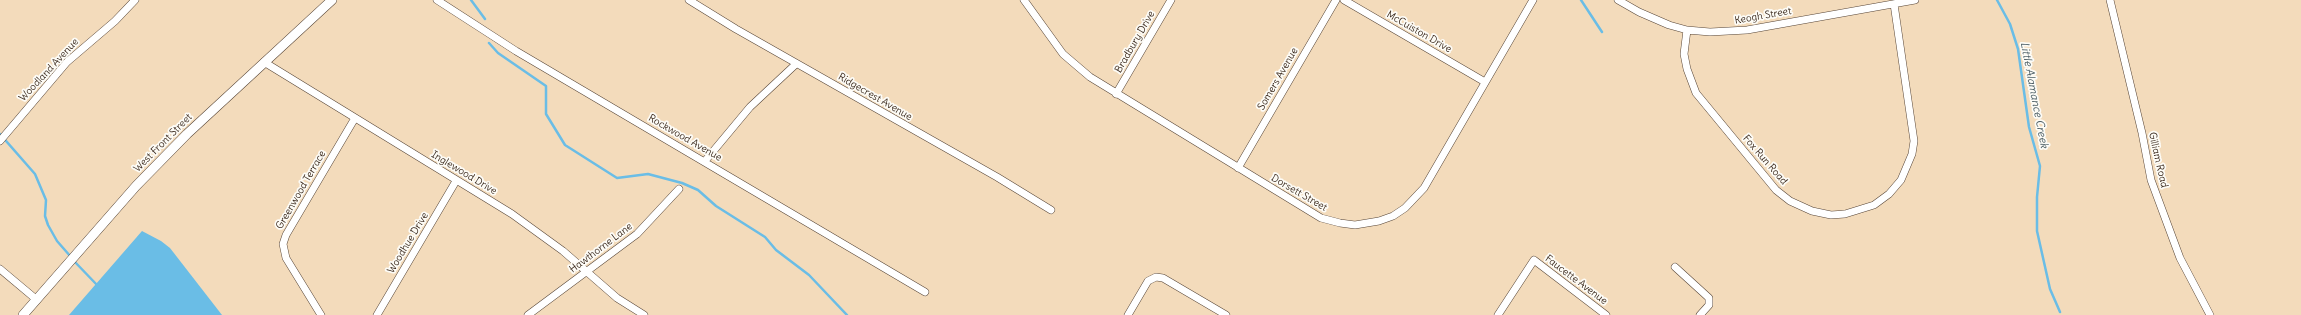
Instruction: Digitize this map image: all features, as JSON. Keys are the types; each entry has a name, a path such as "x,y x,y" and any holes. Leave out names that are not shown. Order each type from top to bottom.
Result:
{"street":[{"name":"Woodland Avenue","path":"0,141 67,62 115,21 135,0"},
{"name":"West Front Street","path":"23,315 136,186 187,134 332,0"},
{"name":"Rockwood Avenue","path":"436,0 516,51 925,292"},
{"name":"Ridgecrest Avenue","path":"689,0 796,64 1051,210"},
{"name":"Dorsett Street","path":"1024,0 1062,54 1090,77 1278,193 1330,221 1354,225 1379,221 1405,208 1424,188 1533,0"},
{"name":"Bradbury Drive","path":"1116,94 1171,0"},
{"name":"Somers Avenue","path":"1238,168 1336,0"},
{"name":"McCuiston Drive","path":"1344,0 1485,82"},
{"name":"Keogh Street","path":"1618,0 1654,19 1687,30 1710,32 1747,30 1915,0"},
{"name":"Gilliam Road","path":"2110,0 2142,133 2151,180 2180,258 2210,315"},
{"name":"Fox Run Road","path":"1687,30 1684,54 1686,69 1696,93 1776,190 1790,201 1812,212 1831,215 1845,214 1874,205 1889,194 1901,180 1912,154 1914,141 1894,4"},
{"name":"Inglewood Drive","path":"264,62 538,231 617,298 644,315"},
{"path":"705,161 750,107 796,64"},
{"name":"Greenwood Terrace","path":"321,315 286,258 283,244 286,235 355,118"},
{"name":"Woodhue Drive","path":"377,315 456,181"},
{"name":"Hawthorne Lane","path":"528,315 637,234 679,189"},
{"name":"Faucette Avenue","path":"1498,315 1534,260 1606,315"},
{"path":"1675,267 1710,298 1709,305 1700,315"},
{"path":"0,269 36,300"},
{"path":"1128,315 1148,281 1156,277 1163,278 1226,315"}],"water":[{"path":"142,231 161,241 170,248 222,315 69,315"}],"waterway":[{"path":"471,0 485,19"},
{"path":"1581,0 1602,32"},
{"name":"Little Alamance Creek","path":"1997,0 2010,24 2018,49 2029,127 2040,166 2037,197 2037,231 2050,289 2060,312"},
{"path":"489,43 498,53 546,86 546,114 565,145 617,178 648,174 682,183 698,190 716,206 765,237 776,250 809,275 847,315"},
{"path":"0,134 35,174 46,200 45,216 48,225 57,241 71,257"},
{"path":"74,261 98,286"}]}
